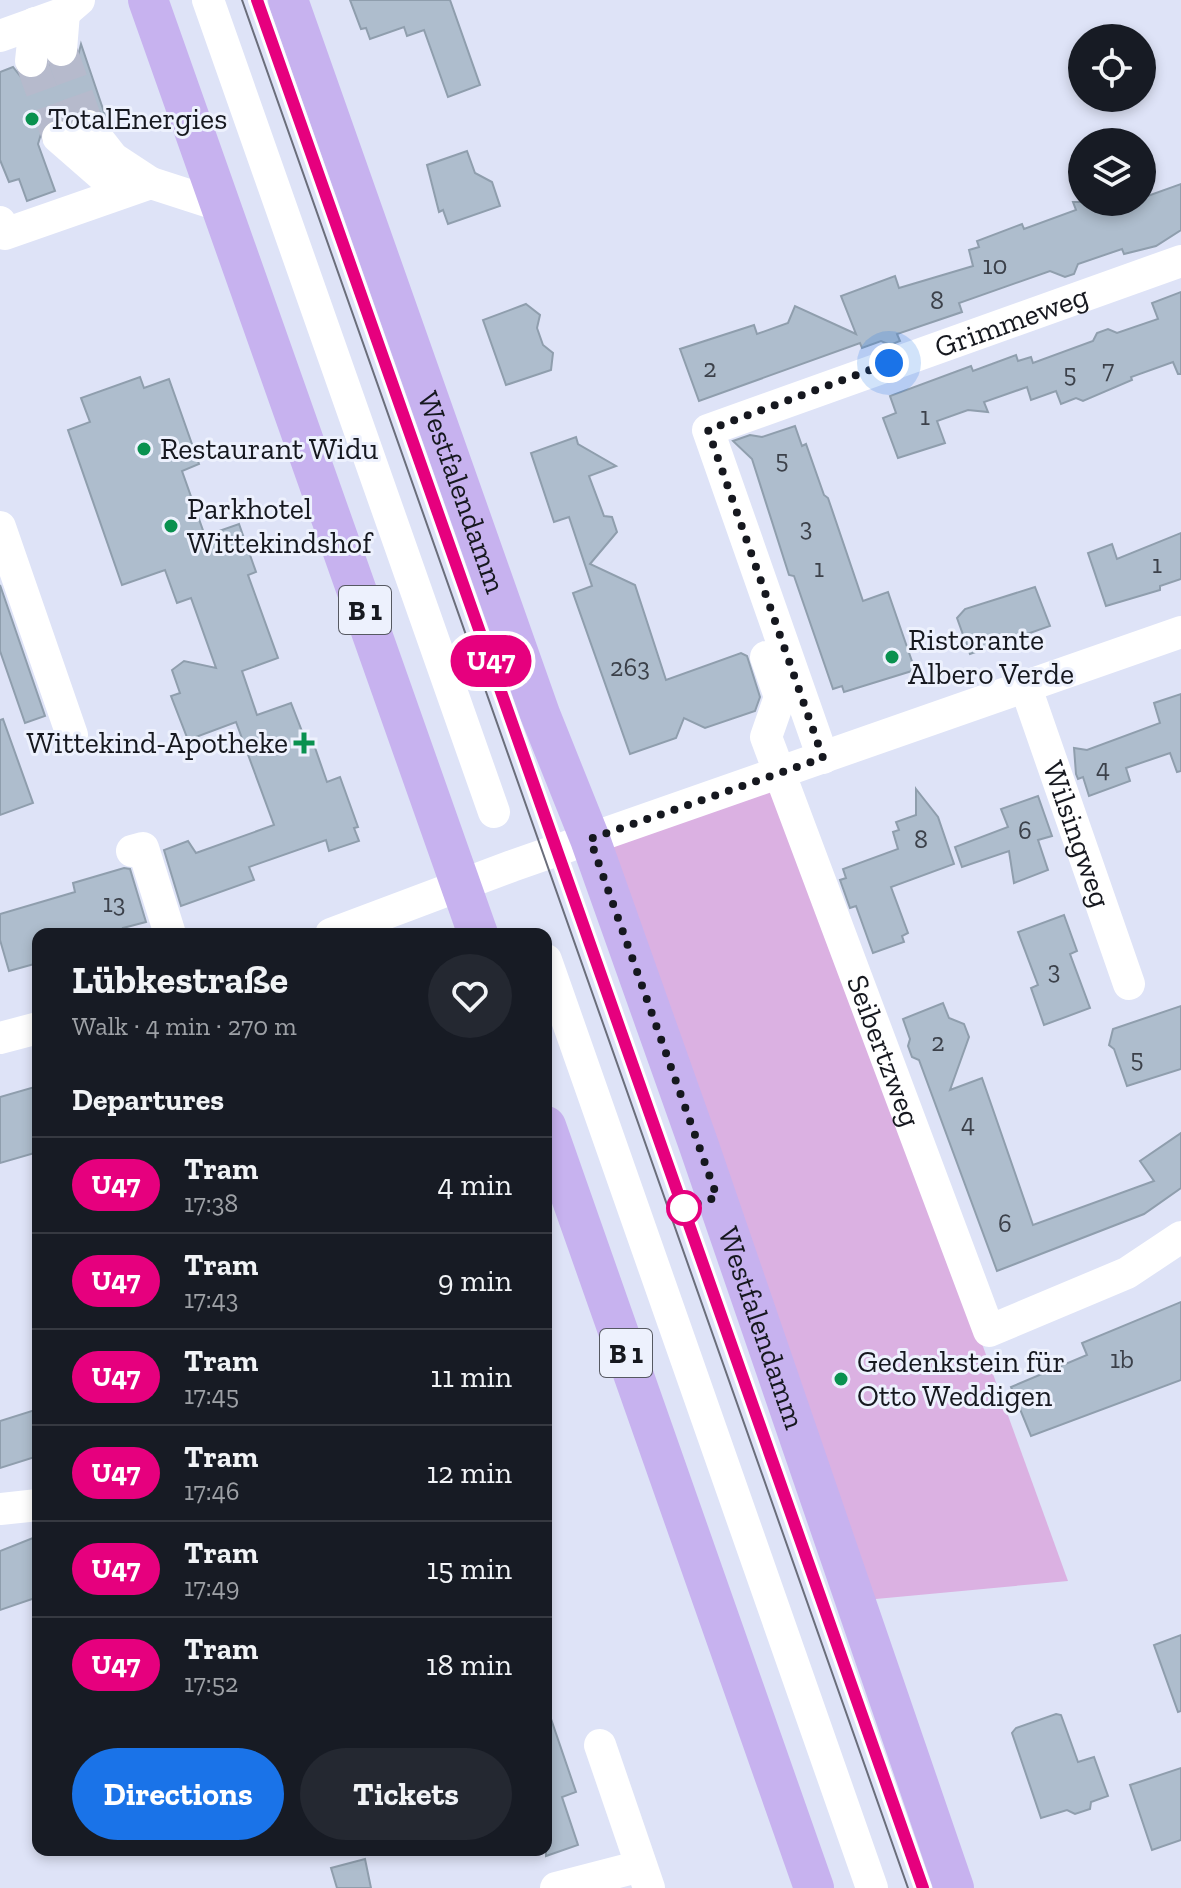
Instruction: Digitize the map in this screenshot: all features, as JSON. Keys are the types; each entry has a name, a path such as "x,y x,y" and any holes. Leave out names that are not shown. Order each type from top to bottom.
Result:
{"main road":[{"name":"B 1","path":"148,0 476,928"},
{"name":"Westfalendamm","path":"288,0 540,714 590,839 746,1278 954,1888"},
{"name":"B 1","path":"552,1143 814,1888"}],"street":[{"path":"208,0 494,812"},
{"path":"0,36 59,12"},
{"path":"59,12 61,50"},
{"path":"31,61 59,12"},
{"path":"88,126 136,187"},
{"path":"58,137 136,187 219,205"},
{"path":"0,222 5,234 136,187"},
{"name":"Grimmeweg","path":"823,758 708,430 1181,261"},
{"path":"0,527 72,735"},
{"path":"347,928 590,839 1181,632"},
{"name":"Seibertzweg","path":"766,657 780,697 766,737 989,1331 1127,1273 1181,1237"},
{"name":"Wilsingweg","path":"1025,685 1129,984"},
{"path":"132,851 143,848 168,928"},
{"path":"552,977 872,1888"},
{"path":"0,1038 32,1030"},
{"path":"0,1509 32,1506"},
{"path":"556,1888 645,1877 600,1745"}],"shaded area":[{"path":"778,781 1068,1581 865,1600 600,843"}],"building":[{"path":"350,0 450,0 480,85 448,97 424,30 407,36 404,27 370,39 366,28 361,29"},
{"path":"81,44 106,118 96,109 86,107 76,112 70,122 61,118 44,124 38,144 55,191 27,201 19,179 9,182 0,160 0,72 13,67 21,77 38,79 49,65 59,69 70,67 77,60"},
{"path":"467,151 475,173 492,182 500,206 448,224 443,210 439,212 427,165"},
{"path":"1181,184 1181,230 1156,246 1124,254 1122,249 1078,264 1074,274 1065,277 1050,271 959,303 962,312 897,334 900,341 890,345 881,341 862,348 860,343 699,401 680,349 754,325 757,334 788,323 795,306 856,334 841,296 895,276 899,288 973,266 969,250 979,247 977,241 1022,224 1024,229 1068,213 1068,216 1156,216 1156,193"},
{"path":"1181,292 1181,374 1178,374 1173,362 1131,377 1132,380 1083,401 1076,398 1061,404 1056,391 1031,400 1027,387 984,402 988,412 968,410 937,421 945,443 898,458 883,418 896,413 890,396 971,366 973,371 1016,355 1018,361 1031,357 1033,363 1093,341 1097,333 1108,329 1117,333 1158,319 1152,303"},
{"path":"526,304 540,315 537,328 543,345 553,353 551,370 506,385 483,320"},
{"path":"140,377 144,388 169,379 199,464 182,471 205,536 239,524 256,572 248,575 278,658 242,671 257,715 291,703 307,744 313,742 327,782 340,777 358,827 354,828 359,841 329,851 326,840 249,867 254,880 181,906 164,850 188,841 196,853 274,825 236,722 188,740 171,696 180,693 172,670 184,661 216,668 191,598 177,603 165,570 122,585 68,430 90,422 81,398"},
{"path":"795,426 802,446 806,444 824,495 828,498 863,601 888,592 915,670 844,692 842,686 833,689 794,576 789,575 752,459 733,441 750,435 762,437"},
{"path":"576,437 578,444 616,466 589,476 604,516 612,517 617,532 590,564 635,585 666,680 741,653 747,656 760,697 755,711 705,728 684,718 676,738 630,754 573,593 592,586 569,517 554,522 531,453"},
{"path":"1181,533 1181,579 1160,586 1160,590 1106,606 1088,553 1112,544 1117,559"},
{"path":"0,585 45,716 25,723 0,651"},
{"path":"1035,587 1050,626 970,654 957,618 965,609"},
{"path":"1181,694 1181,771 1177,772 1170,753 1126,768 1130,781 1089,796 1083,777 1078,779 1076,774 1074,748 1087,750 1160,723 1154,703"},
{"path":"3,719 33,803 0,815 0,720"},
{"path":"916,789 938,817 954,864 891,887 908,933 902,936 904,942 873,953 856,906 850,908 840,880 846,878 843,869 898,849 893,832 899,830 896,822 916,815"},
{"path":"1038,796 1052,836 1038,840 1048,870 1014,883 1009,851 962,867 955,847 1008,827 1001,809"},
{"path":"124,868 130,869 146,922 123,928 32,928 32,965 9,971 0,940 0,914 75,892 73,883"},
{"path":"1064,915 1077,951 1070,954 1090,1008 1044,1025 1031,988 1038,985 1018,932"},
{"path":"943,1003 949,1018 964,1024 969,1037 950,1090 982,1078 1033,1225 1154,1181 1140,1161 1181,1133 1181,1188 1144,1214 997,1271 919,1060 912,1057 908,1046 910,1039 903,1019"},
{"path":"1181,1006 1181,1069 1127,1086 1114,1049 1109,1045 1113,1029"},
{"path":"32,1088 32,1154 0,1163 0,1097"},
{"path":"1181,1302 1181,1380 1031,1436 1011,1387 1087,1355 1082,1343"},
{"path":"32,1411 32,1458 0,1468 0,1421"},
{"path":"32,1538 32,1599 0,1610 0,1551"},
{"path":"1181,1635 1181,1711 1178,1712 1154,1645"},
{"path":"1061,1715 1078,1762 1094,1757 1108,1796 1091,1802 1090,1809 1075,1814 1067,1810 1041,1818 1012,1733 1016,1728"},
{"path":"552,1722 576,1792 562,1797 578,1845 552,1854"},
{"path":"1181,1768 1181,1840 1152,1850 1130,1785"},
{"path":"365,1859 371,1888 337,1888 331,1868"}],"tunnel":[{"path":"61,50 88,126"},
{"path":"31,61 58,137"}],"tram line":[{"path":"242,0 908,1888"},
{"path":"257,0 923,1888"},
{"name":"U47","path":"257,0 923,1888"}],"place":[{"name":"TotalEnergies","path":"32,119"},
{"name":"Restaurant Widu","path":"144,449"},
{"name":"Parkhotel Wittekindshof","path":"171,526"},
{"name":"Ristorante Albero Verde","path":"892,657"},
{"name":"Wittekind-Apotheke","path":"304,743"},
{"name":"Gedenkstein für Otto Weddigen","path":"841,1379"}],"route":[{"path":"684,1208 717,1197 590,839 823,758 708,430 889,363"}]}
